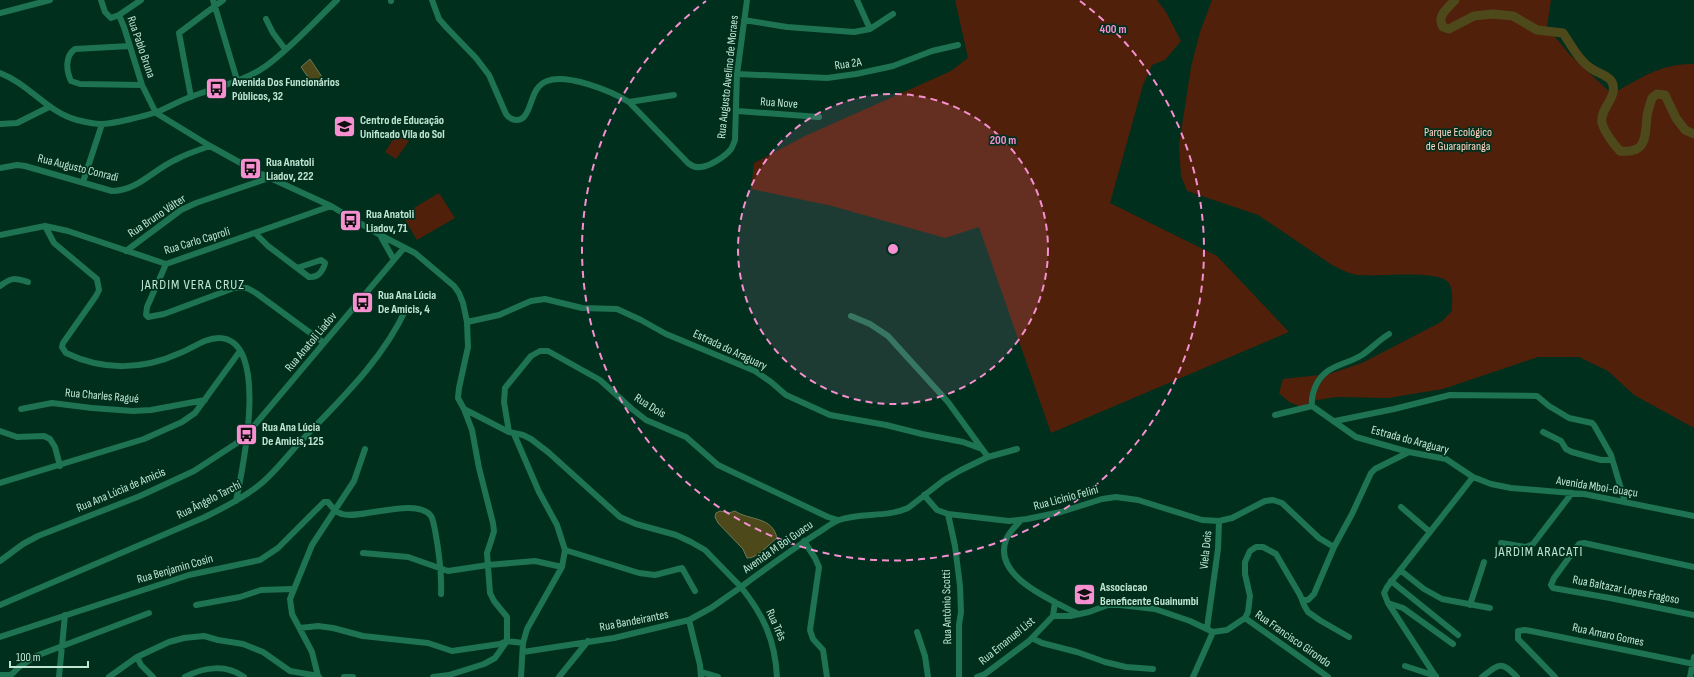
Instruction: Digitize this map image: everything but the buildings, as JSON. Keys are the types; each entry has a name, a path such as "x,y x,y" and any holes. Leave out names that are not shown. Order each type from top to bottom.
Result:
{"street":[{"path":"24,0 26,7"},
{"path":"0,13 50,0"},
{"name":"Rua Pablo Bruna","path":"101,0 107,16 111,18 119,15 142,85 156,113"},
{"path":"119,15 141,0"},
{"path":"191,97 178,36 181,29 214,3 223,0"},
{"path":"0,74 21,84 37,95 49,107 78,121 102,124 156,113 191,97 237,80 265,66 337,0"},
{"path":"432,0 439,19 476,58 489,75 506,114 513,120 518,120 526,115 532,97 539,87 546,81 557,79 590,85 619,95 629,102 674,95"},
{"name":"Rua Augusto Avelino de Moraes","path":"629,102 688,163 694,166 706,166 731,149 735,140 737,74 747,0"},
{"path":"857,0 870,29"},
{"path":"214,3 237,80"},
{"path":"744,20 774,26 818,31 854,32 870,29 893,14"},
{"path":"266,19 273,33 285,49"},
{"name":"Rua 2A","path":"737,74 827,78 856,74 893,66 932,52 958,45"},
{"path":"130,46 75,49 71,52 68,58 68,75 71,81 80,84 142,85"},
{"path":"0,124 17,123 49,107"},
{"name":"Rua Nove","path":"737,111 819,117"},
{"path":"156,113 210,146 269,178 331,206 422,259 454,286 463,303 467,322 468,346 458,398 472,430 479,468 493,523 494,531 487,553 490,593 494,601 507,617 507,641 495,658 484,664 449,675 434,677"},
{"path":"83,182 102,124"},
{"name":"Rua Augusto Conradi","path":"0,168 17,165 25,166 112,190 126,189 175,160 210,146"},
{"name":"Rua Bruno Válter","path":"126,251 181,210 196,203 269,178"},
{"name":"Rua Carlo Caproli","path":"45,226 68,231 166,264 256,234 331,206"},
{"path":"0,235 45,226 54,242 94,276 99,284 99,290 96,296 63,343 63,350 73,357 98,365 116,367 133,366 166,359 203,341 220,338 227,339 240,351 246,361 249,371 248,435 236,501"},
{"path":"256,234 268,246 298,268"},
{"path":"380,235 394,260 404,248"},
{"name":"Rua Anatoli Liadov","path":"248,435 394,260"},
{"path":"166,264 147,307 146,315 148,317 164,314 225,291 244,288 256,293 324,343"},
{"path":"0,286 11,278 28,282"},
{"name":"Estrada do Araguary","path":"467,322 499,314 531,301 545,299 582,308 617,310 630,314 666,334 755,371 786,395 830,416 886,424 922,434 963,442 982,449"},
{"name":"Rua Ângelo Tarchi","path":"0,605 205,517 236,501 259,486 355,383 398,328 406,309"},
{"path":"851,316 870,324 888,336 948,402 988,457"},
{"path":"1276,415 1312,406 1311,397 1320,379 1328,370 1363,354 1388,334"},
{"path":"0,483 60,466 144,439 170,429 190,418 205,400 240,351"},
{"name":"Rua Dois","path":"512,433 504,402 505,388 531,356 540,351 548,351 600,380 637,413 654,424 686,437 718,465 828,517 838,520"},
{"path":"1335,421 1394,409 1450,395 1537,396 1549,406 1569,418 1592,423 1597,429 1612,460 1625,502"},
{"name":"Rua Charles Ragué","path":"21,409 52,403 133,411 151,410 205,400"},
{"name":"Estrada do Araguary","path":"1312,406 1356,437 1409,452 1446,459 1473,477"},
{"path":"464,409 512,433 539,492 557,526 565,550 562,567 527,629 523,643 521,677"},
{"path":"0,431 17,437 44,436 50,439 54,446 60,466"},
{"path":"1543,432 1561,441 1566,449 1572,452 1601,460 1612,460"},
{"name":"Avenida M Boi Guacu","path":"512,433 527,437 548,452 620,517 636,524 676,535 705,550 741,587 804,541 838,520 902,511 944,480 988,457 1017,449"},
{"name":"Rua Ana Lúcia de Amicis","path":"0,561 23,544 38,536 140,496 194,471 219,456 248,435"},
{"path":"109,677 137,657 169,642 184,638 204,636 243,644 262,652 290,671 318,676 312,652 292,614 290,599 292,589 312,545 354,481 365,449"},
{"path":"1303,600 1308,600 1314,594 1334,547 1352,514 1371,473 1375,469 1409,452"},
{"path":"1436,677 1388,603 1384,593 1400,570 1473,477"},
{"name":"Avenida Mboi-Guaçu","path":"1473,477 1491,484 1511,488 1572,493 1694,516"},
{"path":"1500,544 1526,547 1533,544 1572,493"},
{"name":"Rua Licinio Felini","path":"924,496 937,510 948,514 993,520 1021,520 1061,512 1102,499 1116,497 1138,500 1202,520 1219,521"},
{"path":"1219,521 1232,518 1265,501 1278,500 1319,538 1334,547"},
{"name":"Rua Benjamin Cosin","path":"0,637 189,575 260,560 288,539 324,502 328,502 335,511"},
{"path":"335,511 343,515 391,508 425,511 431,516 442,570 441,594"},
{"path":"1401,508 1430,532"},
{"name":"Rua Antônio Scotti","path":"948,514 956,552 960,586 961,612 959,625 959,677"},
{"path":"1021,520 1006,540 1004,550 1006,561 1012,572 1022,582 1078,614"},
{"name":"Viela Dois","path":"1207,628 1218,549 1219,521"},
{"path":"804,541 815,558 818,567 810,630 813,639 823,650 827,677"},
{"name":"Rua Baltazar Lopes Fragoso","path":"1694,567 1588,543 1579,544 1551,582 1553,588 1694,615"},
{"path":"1193,677 1213,632 1231,628 1245,618 1250,604 1250,596 1245,574 1245,562 1250,551 1256,547 1266,547 1276,554 1303,600 1308,612 1349,637"},
{"path":"565,550 639,573 655,574 682,568 695,591"},
{"path":"363,553 408,557 448,571 488,565 535,561 562,567"},
{"path":"1470,605 1484,562"},
{"path":"1400,570 1420,587 1442,599 1490,608"},
{"path":"1392,581 1458,635"},
{"name":"Rua Bandeirantes","path":"523,652 614,638 689,620 711,608 741,587"},
{"name":"Rua Três","path":"741,587 751,600 764,622 773,644 776,657 777,677"},
{"path":"196,605 240,597 261,590 292,589"},
{"path":"1054,616 1055,602"},
{"path":"1388,603 1403,608 1452,644"},
{"name":"Rua Emanuel List","path":"978,677 985,674 1032,638 1054,616 1070,616 1089,612 1108,605 1145,607 1176,616 1207,628 1213,632"},
{"path":"0,675 11,676 19,667 36,656 149,613"},
{"path":"59,677 65,616"},
{"name":"Rua Francisco Girondo","path":"1245,618 1328,677"},
{"path":"689,620 701,675 718,677"},
{"path":"300,628 318,626 333,628 363,636 428,643 452,651 500,644 507,641 523,643"},
{"name":"Rua Amaro Gomes","path":"1555,677 1518,639 1518,632 1531,630 1693,664"},
{"name":"Rua Antônio Scotti","path":"917,632 925,656 928,677"},
{"path":"1032,638 1042,643 1077,652 1105,662 1126,667 1153,669"},
{"path":"559,677 588,641"},
{"path":"137,657 141,665 153,677"},
{"path":"1690,677 1694,657"},
{"path":"1482,677 1494,668 1502,665 1506,666 1517,677"},
{"path":"1405,666 1436,677"},
{"path":"185,677 208,669 222,668 229,669 244,677"},
{"path":"344,677 354,677"}],"green space":[{"path":"955,0 1157,0 1166,12 1181,41 1165,60 1152,65 1143,85 1110,203 1217,256 1289,332 1051,433 979,227 945,238 832,206 751,189 754,163 805,136 951,71 968,58"},
{"name":"Parque Ecológico de Guarapiranga","path":"1212,0 1551,0 1547,27 1570,55 1612,94 1661,69 1682,64 1694,64 1694,428 1634,395 1608,371 1579,357 1538,357 1443,389 1388,398 1336,397 1312,401 1301,407 1289,402 1279,393 1283,379 1329,374 1362,363 1441,322 1452,311 1452,291 1447,281 1430,276 1358,275 1348,272 1332,265 1258,215 1187,191 1181,176 1179,145 1191,67 1200,32"},
{"path":"397,133 409,141 396,159 385,152"},
{"path":"439,193 455,218 417,240 402,215"}],"shaded area":[{"path":"310,59 322,77 313,84 301,67"},
{"path":"720,511 729,513 735,511 765,522 774,531 777,538 759,554 751,558 747,558 743,549 718,523 715,517 716,513"}],"waterway":[{"path":"1455,0 1446,9 1442,16 1441,23 1443,27 1449,29 1474,16 1493,14 1513,16 1537,30 1563,33 1576,53 1584,62 1612,82 1613,93 1603,113 1602,123 1610,138 1620,151 1635,150 1640,147 1645,137 1649,107 1652,98 1657,94 1665,95 1676,118 1685,130 1694,134"}],"place":[{"name":"Avenida Dos Funcionários Públicos, 32","path":"217,89"},
{"name":"Centro de Educação Unificado Vila do Sol","path":"344,127"},
{"name":"Rua Anatoli Liadov, 222","path":"250,169"},
{"name":"Rua Anatoli Liadov, 71","path":"351,221"},
{"name":"Rua Ana Lúcia De Amicis, 4","path":"362,302"},
{"name":"Rua Ana Lúcia De Amicis, 125","path":"246,434"},
{"name":"Associacao Beneficente Guainumbi","path":"1084,594"}],"district":[{"name":"JARDIM VERA CRUZ","path":"193,284"},
{"name":"JARDIM ARACATI","path":"1539,551"}]}
